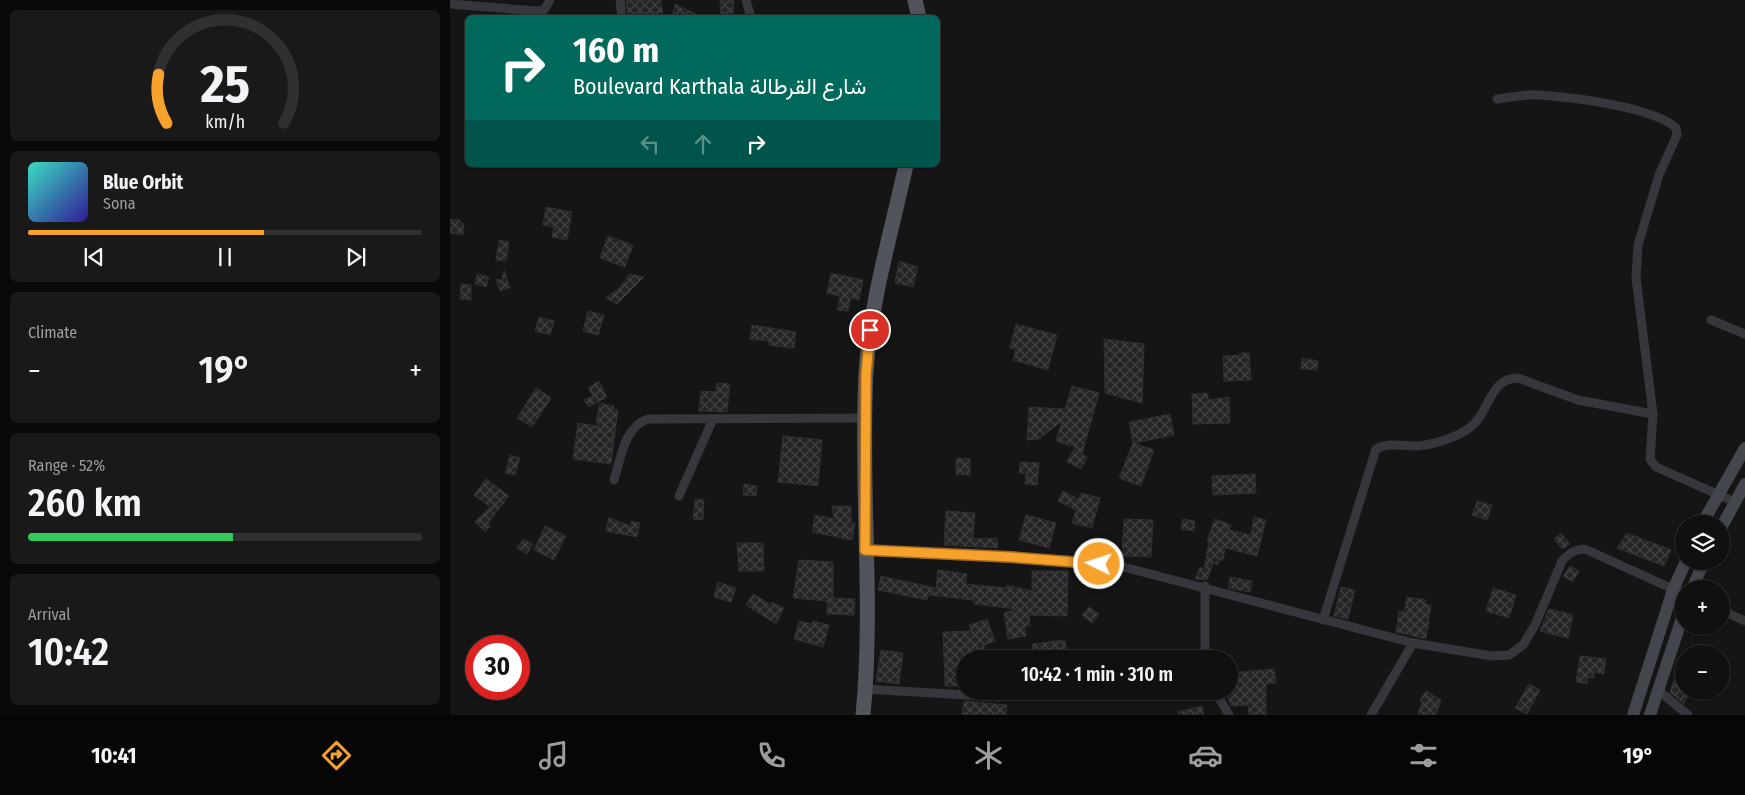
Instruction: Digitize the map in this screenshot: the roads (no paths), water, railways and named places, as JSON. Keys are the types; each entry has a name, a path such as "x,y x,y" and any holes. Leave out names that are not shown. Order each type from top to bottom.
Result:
{"main road":[{"path":"915,0 918,15"},
{"path":"863,715 868,662 865,550 866,374 872,320 906,167"},
{"path":"1707,515 1745,448"},
{"path":"1728,515 1745,484"},
{"path":"1633,715 1675,600"},
{"path":"1650,715 1676,635"}],"street":[{"path":"450,4 537,11 544,10 550,0"},
{"path":"620,0 622,15"},
{"path":"746,0 749,15"},
{"path":"1497,99 1538,95 1588,101 1634,109 1671,123 1676,128 1677,135 1659,175 1638,245 1636,278 1652,414 1650,459 1656,467 1735,502"},
{"path":"1711,320 1745,334"},
{"path":"1323,620 1376,449 1382,445 1418,446 1445,439 1468,429 1480,418 1499,383 1507,378 1518,378 1578,400 1652,414"},
{"path":"614,480 630,430 638,422 648,419 866,418"},
{"path":"679,496 713,419"},
{"path":"865,550 1116,565 1205,586 1323,620 1413,643 1492,656 1509,655 1522,645 1535,625 1562,562 1570,553 1578,550 1585,549 1675,591"},
{"path":"1205,586 1205,650"},
{"path":"1730,614 1745,621"},
{"path":"1371,715 1413,643"},
{"path":"865,689 956,694"},
{"path":"1658,690 1688,715"},
{"path":"1220,700 1229,715"}]}
